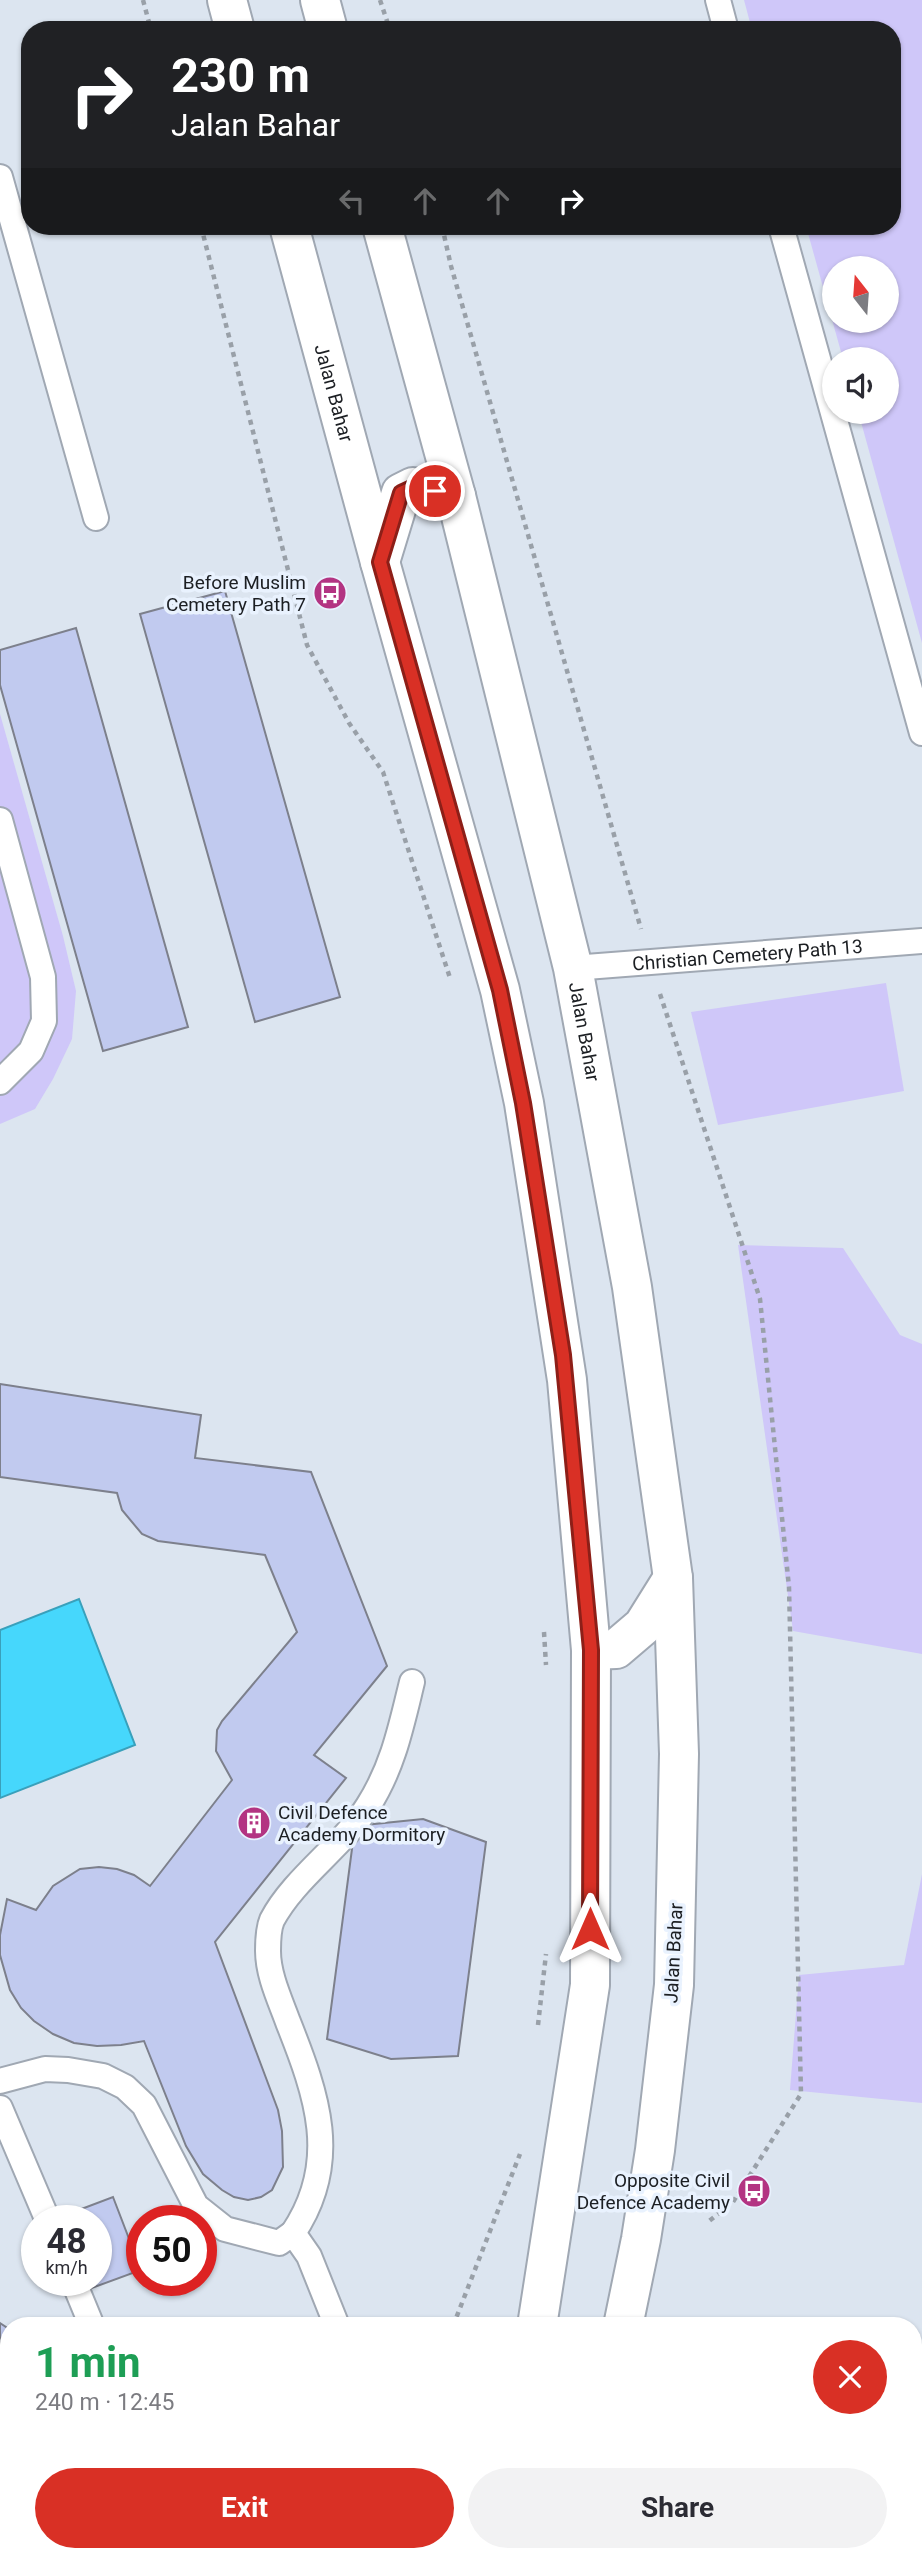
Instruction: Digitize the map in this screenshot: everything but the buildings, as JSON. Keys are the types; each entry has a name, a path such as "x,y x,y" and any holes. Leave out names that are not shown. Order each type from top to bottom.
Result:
{"main road":[{"path":"227,0 233,21"},
{"path":"320,0 326,21"},
{"name":"Jalan Bahar","path":"291,235 500,990 521,1091 567,1380 591,1650 590,1985 538,2317"},
{"name":"Jalan Bahar","path":"384,235 456,496 573,968 632,1287 673,1578 679,1754 674,1985 655,2150 625,2317"},
{"path":"380,562 401,493 414,487 456,496"},
{"path":"591,1650 617,1649 643,1626 673,1578"}],"lane":[{"path":"718,0 724,21"},
{"path":"0,177 96,518"},
{"path":"784,235 922,733"},
{"path":"0,820 43,977 44,1021 30,1051 0,1082"},
{"name":"Christian Cemetery Path 13","path":"573,968 922,941"},
{"path":"0,2081 45,2069 68,2070 103,2076 125,2087 144,2105 196,2206 225,2230 278,2244 293,2233 307,2213 317,2186 321,2130 306,2067 275,1986 268,1952 271,1922 293,1892 367,1808 395,1754 412,1682"},
{"path":"0,2108 41,2205"},
{"path":"293,2233 309,2256 333,2317"},
{"path":"80,2296 88,2317"}],"path":[{"path":"144,0 149,21"},
{"path":"380,0 387,21"},
{"path":"203,235 307,645 349,723 383,772 454,989"},
{"path":"444,235 650,964 760,1299 789,1587 801,2094 733,2202 708,2222"},
{"path":"544,1629 547,1669"},
{"path":"537,2037 547,1941"},
{"path":"456,2317 523,2146"}],"shaded area":[{"path":"744,0 922,0 922,643 862,424 899,424 899,347 840,347 836,333 900,332 900,256 822,256 822,284 809,235 901,235 901,21 750,21"},
{"path":"0,714 76,991 72,1039 53,1079 35,1109 0,1124"},
{"path":"886,983 904,1091 718,1125 691,1012"},
{"path":"738,1245 843,1248 900,1335 922,1344 922,1654 793,1631"},
{"path":"922,1874 922,2103 790,2090 799,1975 904,1965"}],"water":[{"path":"79,1599 135,1745 0,1798 0,1630"}],"place":[{"name":"Before Muslim Cemetery Path 7","path":"330,593"},
{"name":"Civil Defence Academy Dormitory","path":"254,1823"},
{"name":"Opposite Civil Defence Academy","path":"754,2191"}],"route":[{"path":"435,491 414,487 401,493 380,562 500,990 523,1103 567,1380 591,1650 590,1929"}]}
